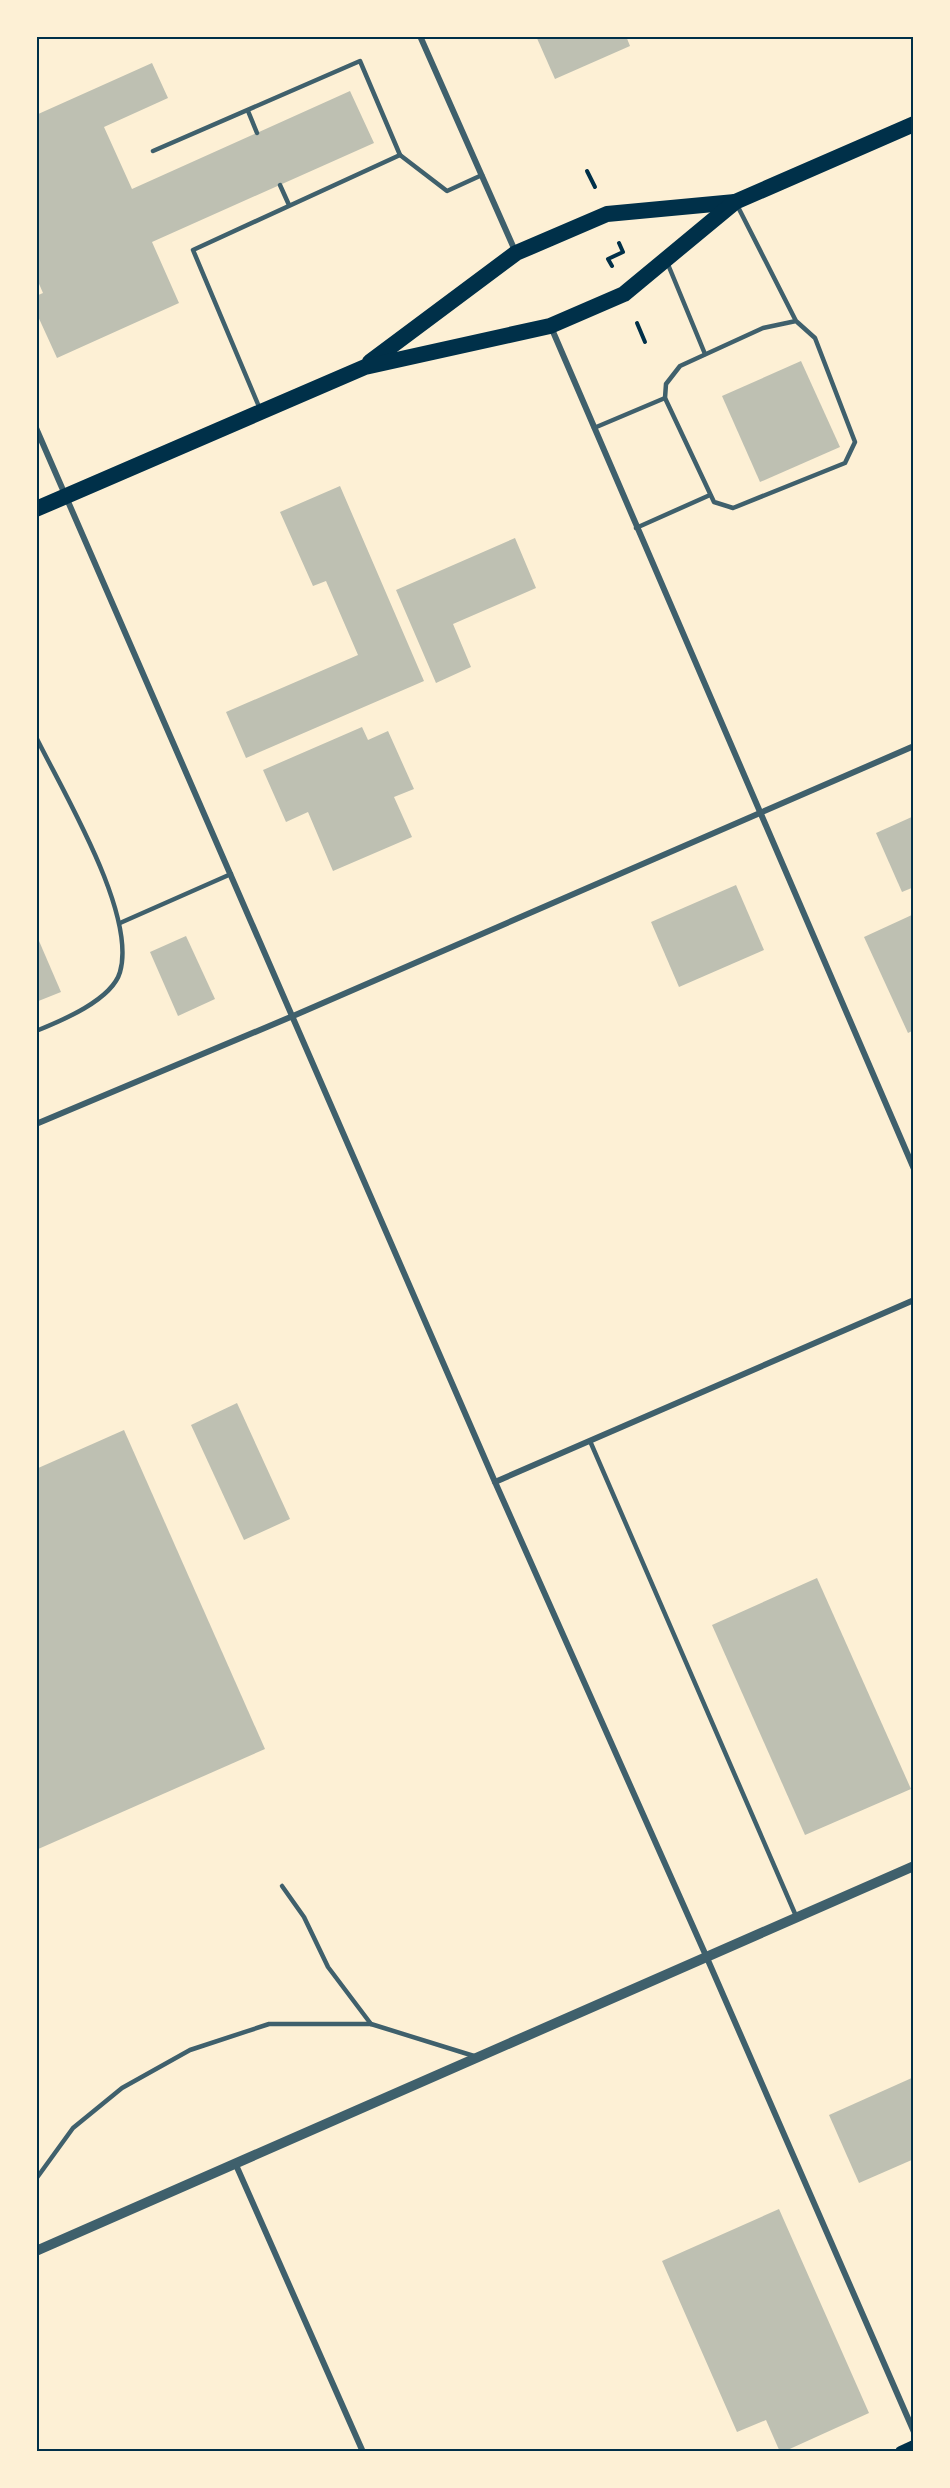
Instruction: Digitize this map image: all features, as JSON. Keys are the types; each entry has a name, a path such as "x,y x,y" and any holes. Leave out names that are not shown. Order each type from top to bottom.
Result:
{"highway":[{"path":"36,509 364,367 550,326 624,294 735,202 914,124"},
{"path":"364,367 516,253 607,214 735,202"}],"main road":[{"path":"901,2452 914,2446"}],"street":[{"path":"420,36 516,253"},
{"path":"550,326 914,1169"},
{"path":"36,428 495,1482 707,1958 914,2432"},
{"path":"36,1124 293,1016 914,746"},
{"path":"495,1482 914,1300"},
{"path":"36,2251 914,1866"},
{"path":"236,2165 363,2452"}],"lane":[{"path":"153,151 360,61 400,155 447,191 482,175"},
{"path":"248,111 257,133"},
{"path":"261,412 193,250 400,155"},
{"path":"280,185 289,205"},
{"path":"735,202 796,321 815,338 855,442 845,463 733,508 714,502 665,398 666,384 680,366 763,328 796,321"},
{"path":"666,260 705,354"},
{"path":"594,428 665,398"},
{"path":"636,528 710,495"},
{"path":"36,738 111,889 123,933 120,973 102,996 64,1020 36,1031"},
{"path":"120,923 231,874"},
{"path":"590,1441 797,1918"},
{"path":"282,1886 304,1917 328,1967 370,2024"},
{"path":"36,2179 81,2121 122,2088 190,2050 269,2024 370,2024 480,2058"}],"path":[{"path":"588,171 623,252 608,259 645,342"}],"building":[{"path":"536,36 626,36 630,46 555,79"},
{"path":"152,63 168,98 104,127 132,189 350,91 374,143 152,242 179,303 57,358 36,312 36,296 43,293 36,277 36,115"},
{"path":"801,361 840,447 760,482 722,396"},
{"path":"340,486 424,681 246,758 226,712 358,655 326,581 313,586 280,512"},
{"path":"515,538 536,588 453,624 471,667 436,683 396,590"},
{"path":"362,727 368,740 388,731 414,789 394,797 412,837 333,871 308,812 286,822 263,770"},
{"path":"914,816 914,887 902,892 876,833"},
{"path":"736,885 764,950 679,987 651,922"},
{"path":"914,914 914,1030 908,1033 864,937"},
{"path":"36,934 61,992 36,1002"},
{"path":"186,936 215,999 178,1016 150,952"},
{"path":"237,1403 290,1519 244,1540 191,1425"},
{"path":"124,1430 265,1749 36,1850 36,1469"},
{"path":"817,1578 911,1789 805,1835 712,1625"},
{"path":"914,2077 914,2159 859,2183 829,2115"},
{"path":"779,2209 869,2413 783,2452 780,2452 766,2420 737,2432 662,2261"}]}
